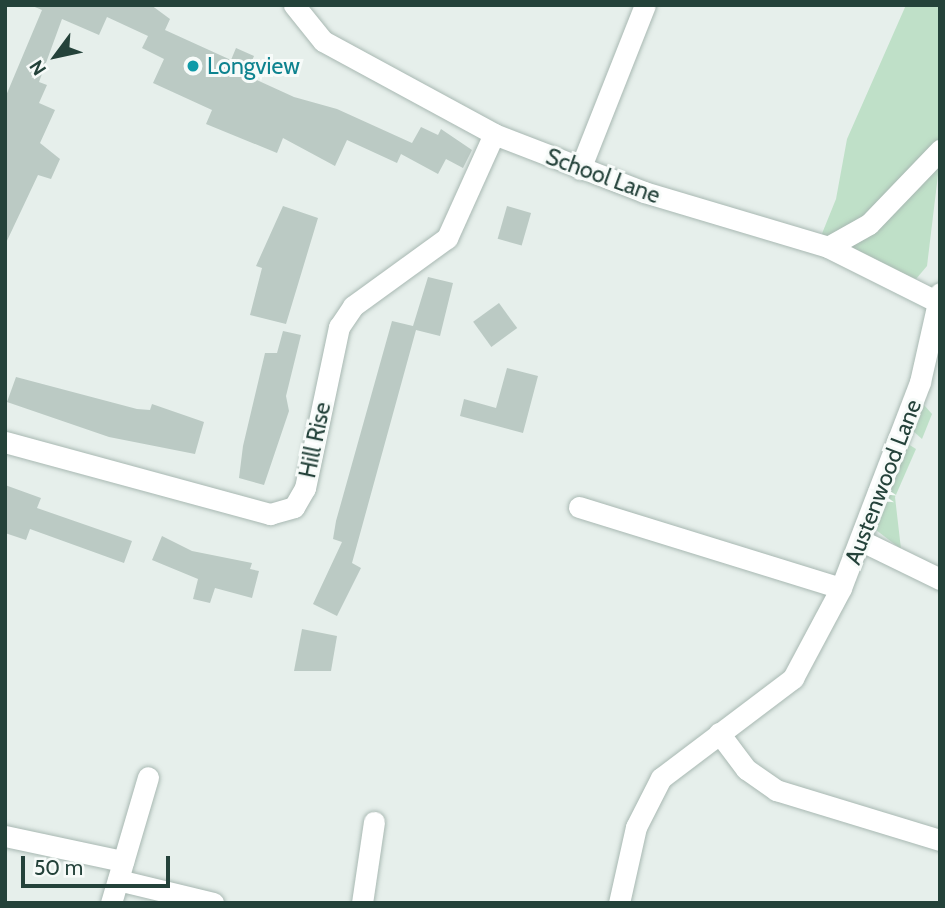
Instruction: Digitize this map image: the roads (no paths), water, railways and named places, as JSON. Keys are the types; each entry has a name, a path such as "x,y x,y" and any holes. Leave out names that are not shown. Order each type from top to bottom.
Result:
{"street":[{"name":"School Lane","path":"294,5 323,41 494,134 580,169 828,247 939,297"},
{"path":"580,169 645,5"},
{"name":"Hill Rise","path":"5,442 270,514 294,508 305,488 340,327 353,306 447,238 494,134"},
{"path":"828,247 869,224 940,150"},
{"name":"Austenwood Lane","path":"619,903 636,827 661,778 793,678 841,588 864,542 920,382 939,297"},
{"path":"920,382 940,367"},
{"name":"Austenwood Lane","path":"579,507 841,588"},
{"path":"864,542 940,579"},
{"path":"719,733 746,769 776,790 940,840"},
{"path":"111,903 148,777"},
{"path":"362,903 374,822"},
{"path":"5,836 213,903"}],"place":[{"name":"Longview","path":"193,66"}]}
